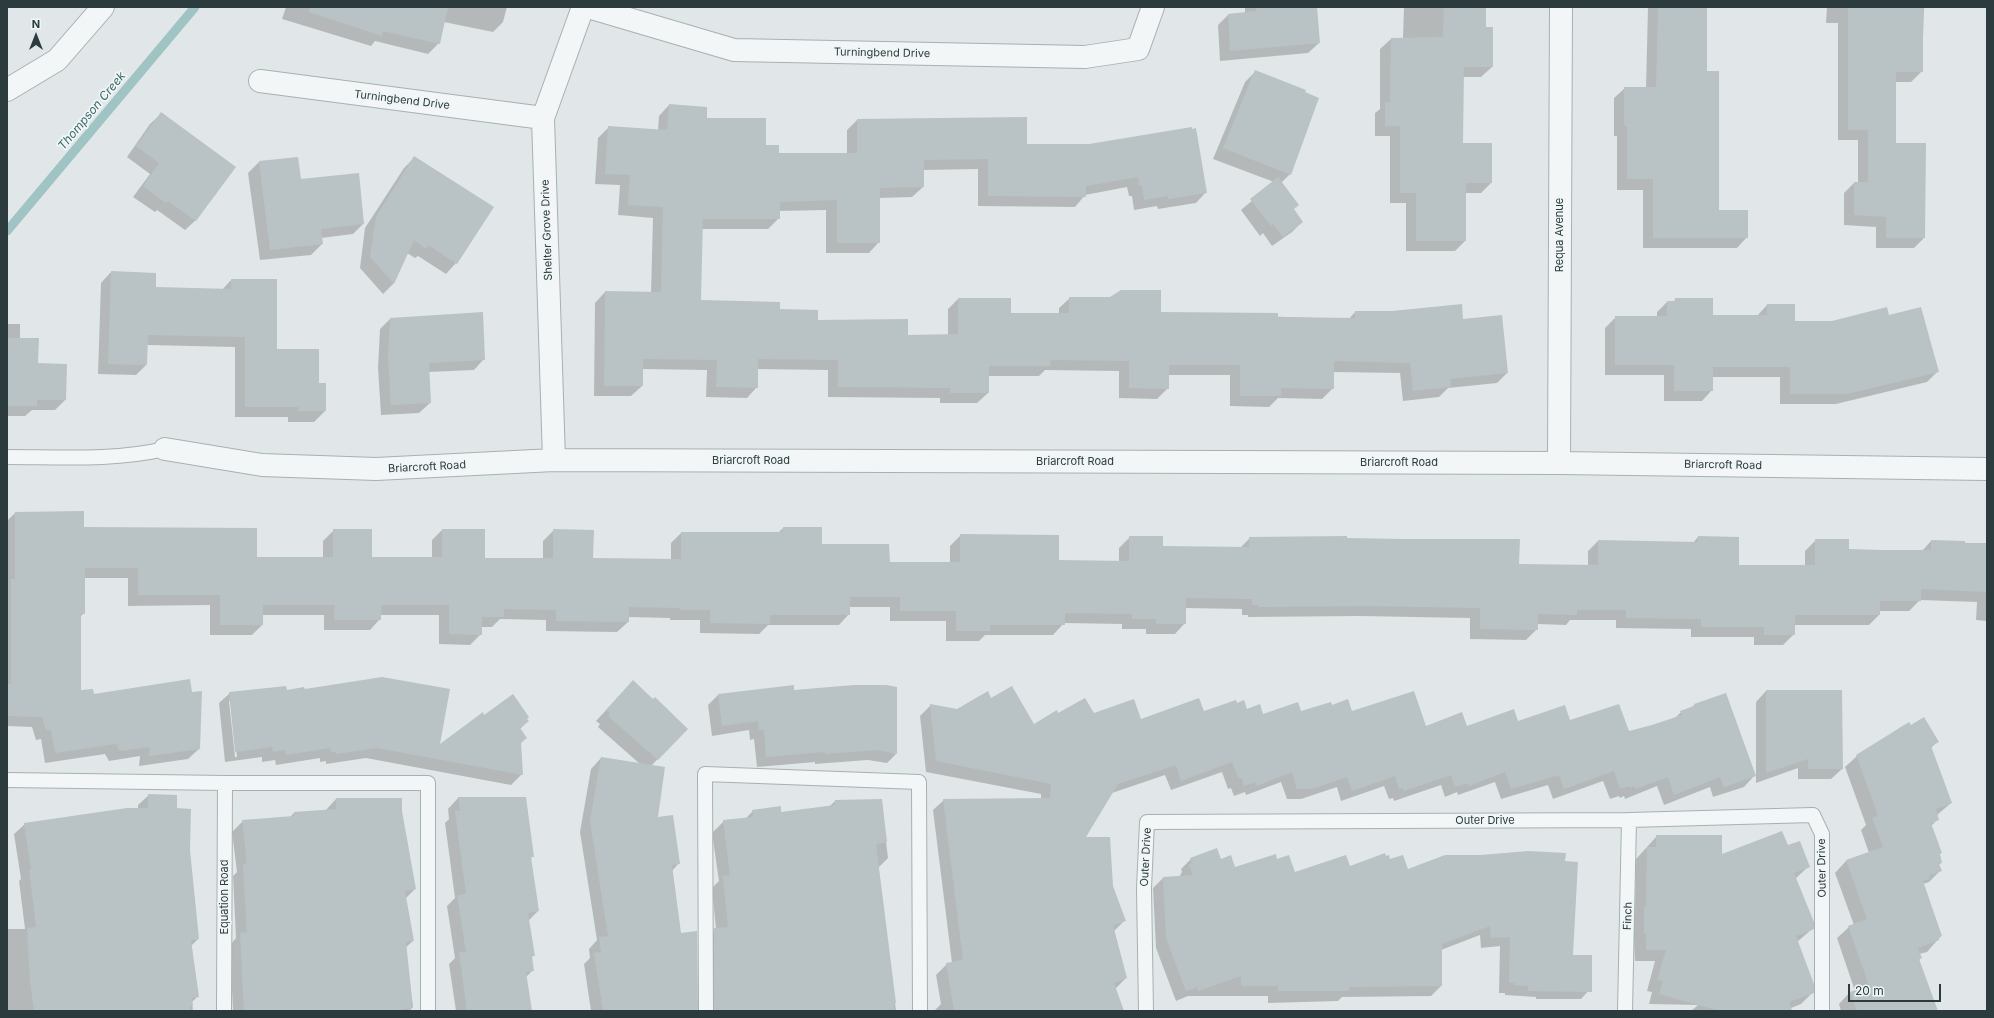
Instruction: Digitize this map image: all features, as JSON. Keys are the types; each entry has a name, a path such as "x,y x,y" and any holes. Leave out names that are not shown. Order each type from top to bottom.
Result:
{"street":[{"path":"7,90 57,60 103,7"},
{"name":"Shelter Grove Drive","path":"554,460 543,118 583,7"},
{"name":"Turningbend Drive","path":"588,7 734,50 1085,57 1138,49 1153,7"},
{"name":"Requa Avenue","path":"1560,463 1561,7"},
{"name":"Turningbend Drive","path":"260,82 543,118"},
{"name":"Briarcroft Road","path":"165,449 262,465 376,469 554,460 1560,463 1987,468"}],"lane":[{"path":"7,457 121,457 165,449"},
{"path":"706,1011 705,774 919,782 920,1011"},
{"path":"7,780 226,783 428,783 428,1011"},
{"name":"Equation Road","path":"224,1011 226,783"},
{"name":"Outer Drive","path":"1146,1011 1144,888 1147,822 1628,820 1813,815 1822,834 1822,1011"},
{"name":"Finch","path":"1625,1011 1628,820"}],"building":[{"path":"310,7 448,7 440,44 383,31 382,36 309,12"},
{"path":"1256,7 1317,7 1320,43 1230,51 1228,14 1256,11"},
{"path":"1444,7 1486,7 1486,27 1493,27 1493,67 1464,67 1463,143 1492,143 1492,183 1466,183 1466,241 1416,241 1416,193 1400,193 1400,126 1385,126 1385,102 1390,102 1391,38 1443,37"},
{"path":"1658,7 1707,7 1707,71 1719,71 1719,210 1748,210 1748,238 1653,238 1653,179 1627,179 1627,126 1624,126 1624,87 1656,87"},
{"path":"1848,7 1923,7 1923,72 1896,72 1896,143 1926,143 1925,238 1886,238 1886,217 1854,215 1854,182 1868,182 1868,130 1848,130"},
{"path":"1255,70 1306,90 1305,92 1319,98 1291,175 1223,148"},
{"path":"669,104 707,107 707,118 766,118 766,145 779,145 779,153 857,153 857,119 1027,117 1027,144 1089,144 1192,127 1192,129 1196,128 1207,193 1168,199 1168,196 1144,200 1142,186 1139,186 1138,177 1086,186 1086,197 988,196 988,159 924,160 924,187 880,188 880,243 837,243 837,200 780,202 780,219 703,219 701,300 780,302 780,309 818,310 818,320 908,319 908,335 958,334 958,298 1011,298 1011,313 1069,313 1069,297 1110,297 1121,290 1161,290 1161,312 1278,313 1278,317 1355,318 1355,311 1392,311 1462,304 1463,319 1502,315 1508,373 1450,379 1451,387 1413,391 1410,363 1334,361 1334,389 1281,388 1281,396 1240,396 1240,365 1169,365 1169,389 1129,388 1129,361 1051,360 1050,366 989,366 989,393 950,393 950,388 838,387 838,360 758,359 758,388 716,387 717,360 643,359 643,386 604,386 605,291 661,292 663,207 628,205 630,175 605,174 608,126 667,130"},
{"path":"161,112 236,167 196,221 168,201 166,203 143,186 159,163 136,146"},
{"path":"414,156 494,207 457,264 428,245 426,249 414,240 394,284 370,257 376,217"},
{"path":"298,157 301,179 359,173 364,224 321,229 323,244 270,250 259,161"},
{"path":"1278,177 1299,205 1294,209 1303,222 1283,237 1273,224 1271,226 1250,199"},
{"path":"111,271 156,273 156,287 231,289 231,279 277,279 277,349 319,349 319,383 326,383 326,411 298,411 298,407 245,407 245,337 148,335 147,365 108,364"},
{"path":"1675,298 1713,298 1713,315 1767,315 1767,304 1795,304 1795,321 1832,321 1887,307 1889,315 1921,307 1939,372 1847,394 1790,394 1790,367 1713,367 1713,391 1674,391 1674,365 1615,365 1615,316 1667,316 1667,301 1675,301"},
{"path":"483,312 485,360 429,363 431,403 391,405 388,357 390,318"},
{"path":"7,338 39,338 38,363 67,364 66,400 37,400 37,406 7,406"},
{"path":"84,511 84,527 257,528 257,557 333,557 333,529 372,529 372,557 442,557 442,529 485,529 485,558 553,558 553,529 594,530 593,558 681,559 681,532 783,532 783,527 822,527 822,544 889,544 890,562 960,562 960,534 1059,535 1059,560 1129,561 1129,536 1163,536 1163,546 1249,547 1249,537 1347,536 1347,538 1403,539 1520,539 1519,564 1598,565 1598,540 1698,542 1698,536 1739,537 1739,565 1815,565 1815,539 1849,539 1849,549 1882,550 1931,550 1931,540 1965,541 1965,543 1987,543 1987,592 1921,589 1921,601 1880,601 1880,615 1795,615 1795,635 1764,635 1764,627 1701,627 1701,619 1626,618 1626,610 1577,610 1577,615 1538,614 1538,630 1480,629 1480,608 1370,606 1258,607 1258,605 1252,605 1252,599 1186,598 1186,624 1156,624 1156,619 1132,619 1132,614 1065,613 1065,625 990,625 990,631 956,631 956,611 900,611 900,597 850,597 850,615 770,615 770,624 710,623 710,610 680,610 680,608 629,607 629,622 556,621 556,610 504,609 504,617 482,617 482,635 449,634 449,605 381,605 381,620 334,620 335,605 263,605 263,625 220,625 220,595 138,595 138,568 85,568 85,614 81,614 81,690 93,689 94,694 190,679 192,692 202,691 200,749 149,756 150,747 120,751 116,744 55,753 51,730 46,730 42,717 7,716 7,684 11,684 11,579 15,579 15,512"},
{"path":"382,677 450,689 440,744 483,712 484,715 513,694 529,717 527,719 529,721 520,728 527,738 521,742 523,775 377,748 336,754 336,752 331,752 330,748 286,755 285,750 273,752 272,747 235,752 229,692 286,686 287,690 304,687 305,689"},
{"path":"633,680 653,699 655,697 688,729 658,760 608,716 610,713 606,710"},
{"path":"794,685 794,690 854,685 886,685 897,687 897,754 878,750 825,754 825,752 766,757 764,730 759,730 758,721 722,726 718,694"},
{"path":"1012,686 1034,724 1057,710 1058,713 1085,698 1094,713 1134,699 1141,719 1199,698 1204,711 1236,700 1237,703 1244,700 1247,709 1260,704 1263,714 1298,702 1301,711 1331,702 1332,705 1348,699 1352,711 1414,691 1426,726 1462,712 1467,726 1514,709 1518,721 1565,705 1570,720 1619,704 1629,731 1682,715 1680,711 1694,706 1694,704 1726,693 1756,776 1724,787 1720,777 1674,795 1668,777 1635,789 1635,786 1630,788 1629,786 1620,789 1614,771 1564,789 1559,775 1511,789 1505,772 1469,786 1468,783 1455,787 1451,775 1404,791 1403,788 1399,789 1395,776 1352,791 1347,777 1312,789 1297,789 1292,772 1256,786 1255,782 1244,786 1242,778 1239,779 1232,762 1181,781 1176,765 1118,784 1086,837 1110,837 1113,886 1126,921 1113,925 1127,978 1114,983 1124,1011 954,1011 946,963 963,960 943,799 1050,798 1051,784 936,761 930,704 957,709 988,691 991,698"},
{"path":"1766,690 1842,690 1843,769 1808,769 1808,759 1766,773"},
{"path":"1924,717 1939,742 1931,746 1952,803 1936,809 1939,820 1931,823 1942,853 1940,854 1942,863 1939,864 1942,871 1929,875 1930,878 1923,881 1942,936 1939,937 1939,940 1918,948 1922,958 1919,959 1938,1011 1857,1011 1850,992 1869,985 1848,926 1867,919 1846,860 1883,847 1872,818 1878,815 1856,755 1909,722 1911,725"},
{"path":"601,757 665,767 658,817 673,815 680,864 672,865 681,933 697,931 698,1011 603,1011 594,953 601,952 599,937 608,936 590,821"},
{"path":"148,794 177,795 177,808 191,809 190,850 199,939 191,940 199,997 192,998 193,1006 190,1007 191,1011 34,1011 30,981 27,928 36,927 29,869 31,869 24,823 127,808 148,808"},
{"path":"458,797 526,797 534,857 531,857 539,911 528,913 535,956 532,956 534,971 526,972 532,1011 467,1011 459,952 466,952 457,895 466,894 455,811 460,811"},
{"path":"336,798 402,798 402,811 416,889 405,891 414,941 406,942 413,1008 392,1011 244,1011 240,933 247,932 243,865 247,864 242,820 294,816 294,812 336,809"},
{"path":"882,799 887,842 876,844 896,1003 894,1003 894,1011 714,1011 714,928 728,927 723,876 730,875 723,820 753,817 752,810 781,806 781,812 835,805 835,800"},
{"path":"1782,831 1788,845 1800,841 1810,867 1794,873 1814,922 1814,929 1796,936 1814,984 1814,993 1789,1002 1792,1011 1720,1011 1659,994 1663,981 1657,980 1666,950 1646,950 1646,934 1644,934 1647,847 1656,847 1656,835 1722,835 1722,854"},
{"path":"1217,848 1221,859 1231,855 1235,867 1276,854 1277,859 1289,855 1295,872 1346,855 1350,866 1385,853 1386,856 1389,855 1390,859 1403,855 1408,869 1445,855 1481,855 1528,851 1566,853 1565,861 1578,862 1573,955 1592,955 1592,992 1528,991 1528,986 1509,983 1510,937 1491,938 1490,926 1442,944 1442,986 1349,987 1349,991 1278,991 1278,986 1241,986 1241,976 1198,991 1197,987 1186,991 1166,938 1163,877 1193,875 1189,865 1192,863 1190,858"}],"waterway":[{"name":"Thompson Creek","path":"7,231 195,7"}]}
